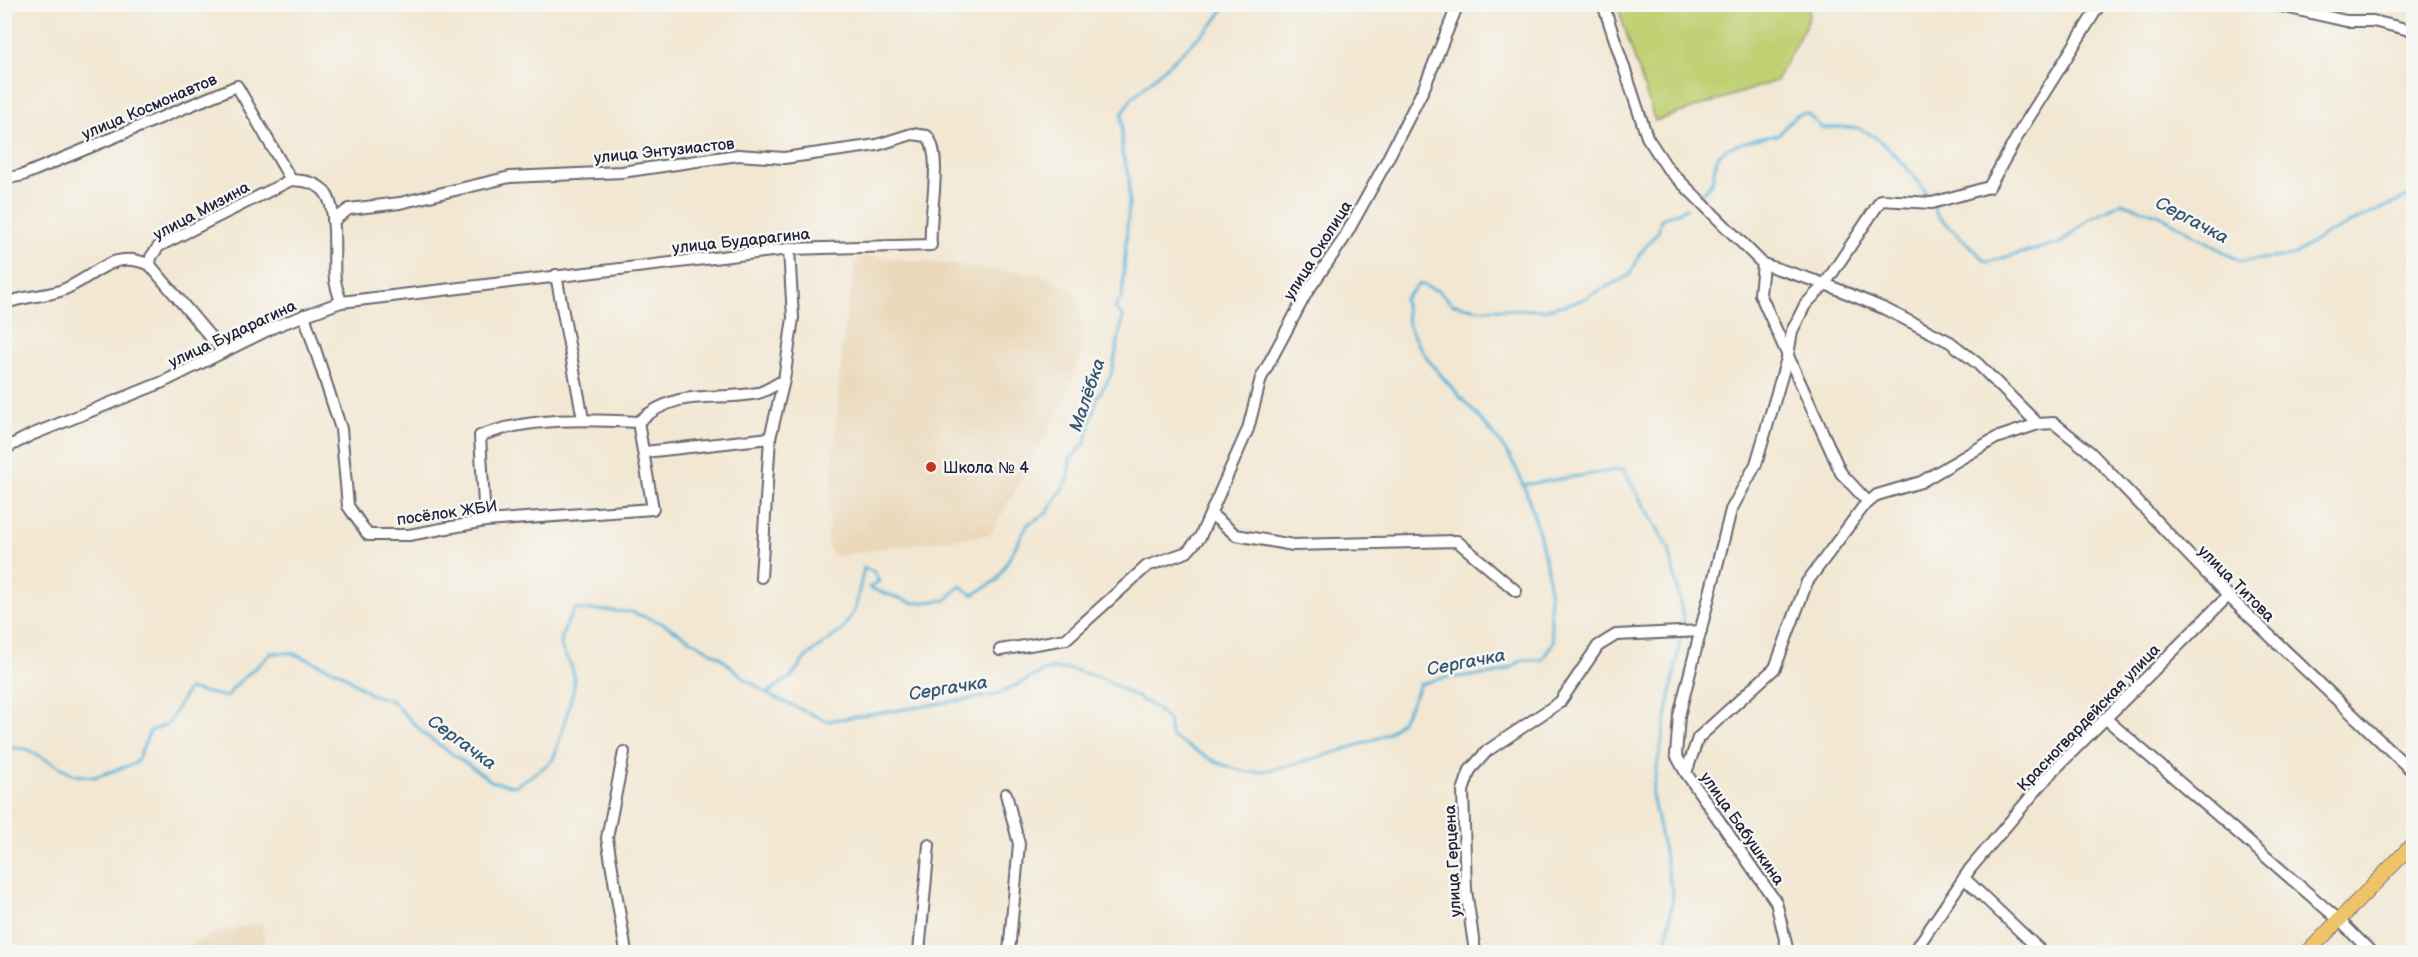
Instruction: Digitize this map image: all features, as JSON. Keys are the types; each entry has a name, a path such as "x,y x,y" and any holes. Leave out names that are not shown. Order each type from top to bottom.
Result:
{"main road":[{"path":"2308,952 2414,843"}],"street":[{"name":"улица Околица","path":"1000,650 1066,639 1147,566 1187,552 1200,537 1212,515 1248,429 1261,378 1307,292 1344,240 1384,166 1425,88 1458,4"},
{"path":"1603,4 1647,137 1668,169 1763,264 1826,284 1950,342 1978,364 2038,424"},
{"path":"1686,773 1676,755 1679,716 1731,510 1756,464 1788,355 1792,332 1805,305 1826,284 1881,200 1932,203 1989,187 2021,130 2100,4"},
{"path":"2272,4 2346,21 2373,21 2414,31"},
{"name":"улица Космонавтов","path":"4,179 23,175 237,86 291,180"},
{"name":"улица Энтузиастов","path":"333,221 349,209 400,203 510,177 622,172 738,155 784,158 877,146 912,134 927,136 933,143 935,155 929,226 931,245"},
{"path":"291,180 309,182 321,188 327,195 333,221 335,281 341,302"},
{"name":"улица Мизина","path":"4,304 22,297 60,291 117,259 137,259 150,265 151,257 159,246 291,180"},
{"name":"улица Бударагина","path":"4,449 31,435 164,382 276,326 341,302 789,249 931,245"},
{"path":"761,577 771,438 783,380 792,318 789,249"},
{"path":"1763,264 1760,294 1841,473 1868,502"},
{"path":"150,265 224,352"},
{"path":"556,275 583,419"},
{"name":"посёлок ЖБИ","path":"304,315 341,429 348,506 368,535 409,535 485,521 653,509 645,452"},
{"path":"485,521 480,436 498,430 583,419 638,422 655,408 684,398 760,393 783,380"},
{"path":"638,422 645,452 771,438"},
{"name":"улица Титова","path":"2038,424 2054,423 2091,453 2228,596 2414,773"},
{"name":"улица Бабушкина","path":"1788,952 1776,902 1686,773 1698,738 1775,668 1807,582 1868,502 1877,495 1921,482 1996,438 2038,424"},
{"path":"1212,515 1236,535 1293,545 1457,541 1516,591"},
{"name":"Красногвардейская улица","path":"1914,952 1964,878 2050,774 2228,596"},
{"name":"улица Герцена","path":"1475,952 1466,890 1463,791 1470,770 1486,752 1560,702 1598,646 1616,635 1701,631"},
{"path":"2105,718 2339,920 2371,952"},
{"path":"624,752 607,838 626,952"},
{"path":"1006,794 1019,844 1009,952"},
{"path":"919,952 929,845"},
{"path":"1964,878 2042,952"}],"shaded area":[{"name":"Школа № 4","path":"858,255 1040,274 1078,293 1084,345 1066,399 990,535 889,547 835,557 827,545 843,334"},
{"path":"262,923 266,952 176,952 213,933"}],"green space":[{"path":"1617,4 1810,5 1808,21 1776,81 1655,121"}],"waterway":[{"name":"Малёбка","path":"767,693 791,677 807,656 842,630 855,609 864,568 874,572 879,581 869,588 913,603 946,600 960,586 973,595 997,580 1028,524 1047,513 1068,480 1070,459 1085,444 1097,398 1111,375 1123,317 1115,307 1122,297 1129,202 1129,176 1122,153 1122,114 1132,98 1214,23 1227,4"},
{"name":"Сергачка","path":"1702,193 1713,180 1715,165 1720,154 1744,142 1778,135 1796,115 1807,113 1822,128 1856,128 1876,138 1908,169 1930,200"},
{"name":"Сергачка","path":"1933,206 1937,215 1987,262 2061,243 2089,219 2121,203 2158,214 2240,261 2292,256 2326,234 2414,194"},
{"name":"Сергачка","path":"4,747 26,749 75,775 95,777 136,763 150,731 168,724 188,689 227,697 236,685 271,653 292,653 341,673 370,694 392,701 425,735 493,782 515,786 546,766 555,754 574,686 574,674 561,646 566,626 575,609 631,612 662,623 720,657 744,678 773,697 827,721 996,695 1048,669 1069,669 1100,677 1156,708 1168,720 1171,736 1209,758 1240,770 1250,772 1278,768 1345,749 1391,731 1404,716 1420,684 1444,678 1504,671 1522,660 1542,660 1553,642 1547,569 1542,544 1521,479 1505,449 1445,380 1419,345 1408,323 1404,299 1419,284 1439,291 1452,304 1479,309 1543,310 1579,301 1630,275 1639,255 1658,232 1661,219 1687,208"},
{"path":"1522,485 1623,469 1669,549 1684,621 1682,629"},
{"path":"1665,952 1673,895 1652,795 1681,636"}],"place":[{"name":"Школа № 4","path":"931,467"}]}
